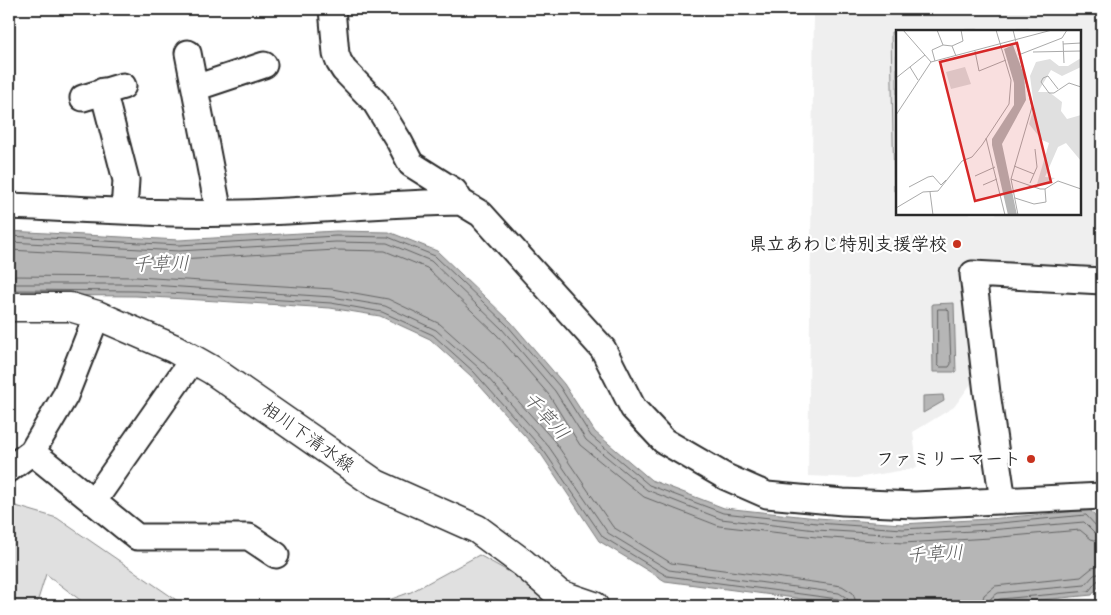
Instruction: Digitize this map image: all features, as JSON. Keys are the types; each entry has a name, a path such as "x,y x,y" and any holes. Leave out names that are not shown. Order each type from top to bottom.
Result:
{"main road":[{"name":"相川下清水線","path":"9,307 70,307 97,315 175,349 212,370 376,484 477,529 523,563 559,594 594,606"}],"street":[{"path":"332,9 336,54 339,62 344,70 375,102 411,164 454,191 461,202 481,214 603,349 633,408 664,441 726,477 767,495 843,502 915,505 1102,496"},
{"path":"188,52 219,213"},
{"path":"195,88 264,65"},
{"path":"103,92 126,180 124,211"},
{"path":"9,206 219,213 314,211 401,203 461,202"},
{"path":"1003,501 987,393 973,274 1102,281"},
{"path":"9,469 32,452 65,396 97,315"},
{"path":"94,502 193,359"},
{"path":"32,452 137,537 249,537 276,555"}],"shaded area":[{"name":"県立あわじ特別支援学校","path":"814,9 1102,9 1102,273 969,282 976,377 954,407 913,432 917,468 856,478 808,476"},
{"path":"1029,29 1029,30 977,30"},
{"path":"891,32 896,32 896,191 894,191"},
{"path":"9,504 57,518 185,606 88,606 46,574 36,606 9,606"},
{"path":"479,555 570,606 372,606 411,592"}],"water":[{"name":"千草川","path":"9,231 179,240 336,231 389,232 437,251 511,322 564,384 595,432 651,480 724,508 817,518 902,524 1090,510 1102,525 1102,582 1092,595 1000,604 856,606 665,581 599,541 541,454 471,376 430,339 380,316 330,308 136,296 9,295"},
{"path":"954,303 956,372 933,372 932,304"},
{"path":"943,395 944,401 923,413 923,396"}],"place":[{"name":"県立あわじ特別支援学校","path":"957,244"},
{"name":"ファミリーマート","path":"1031,459"}]}
